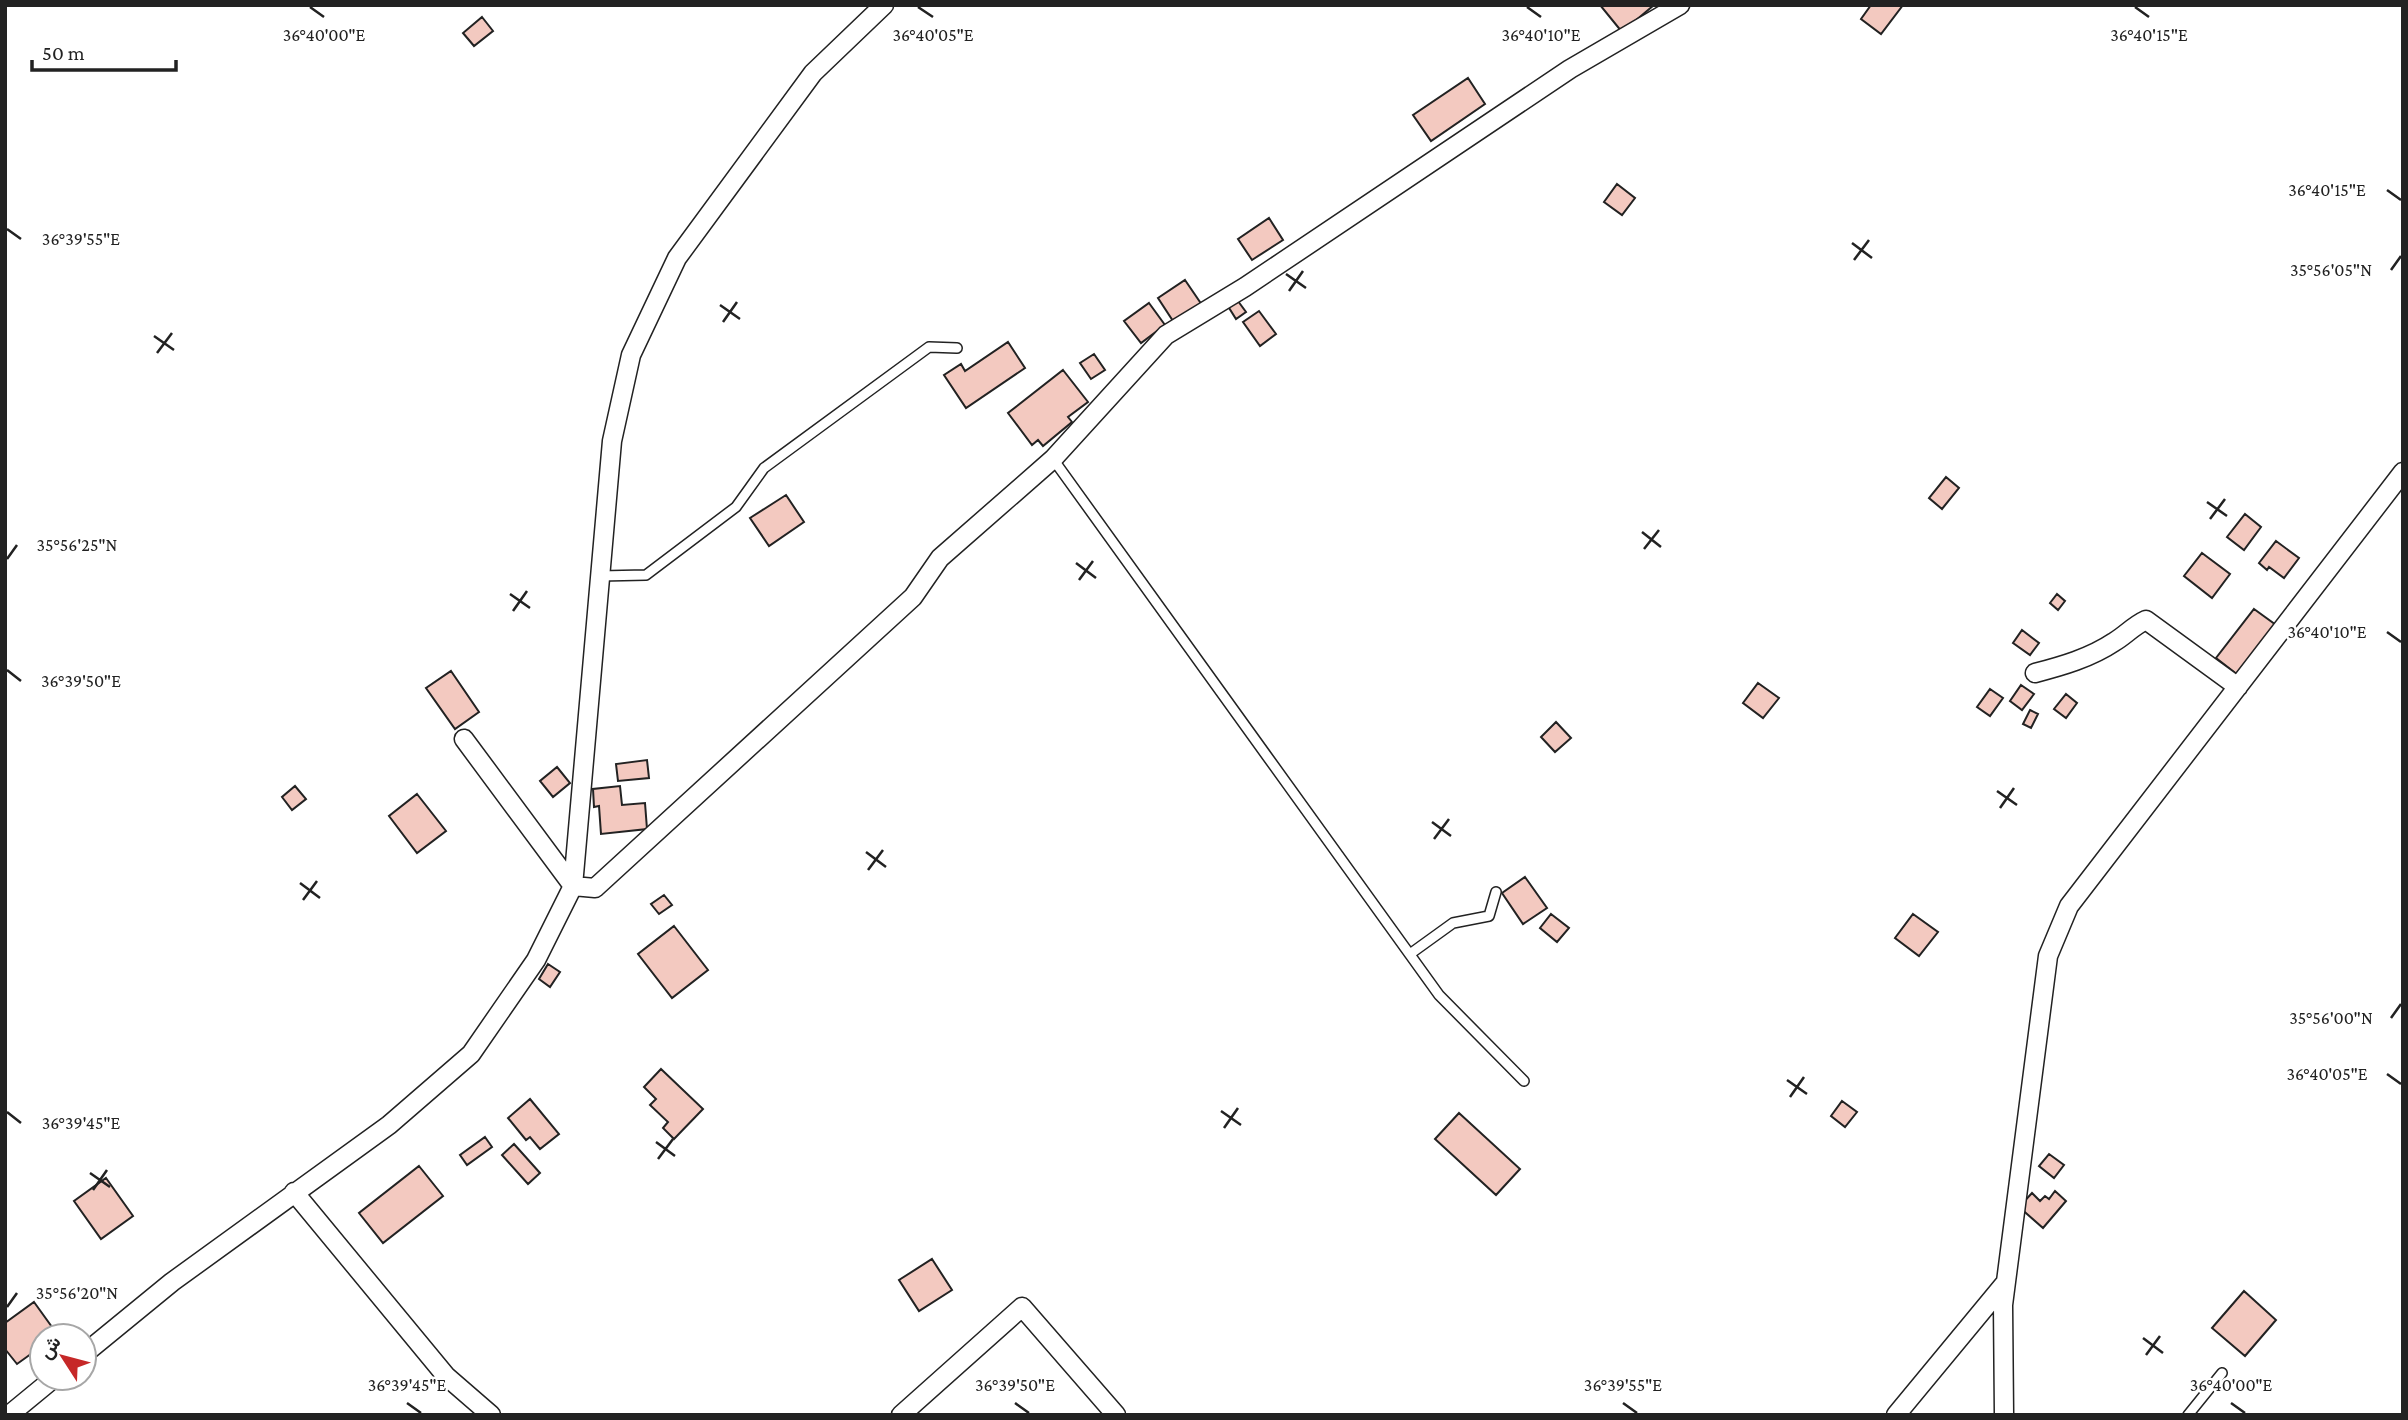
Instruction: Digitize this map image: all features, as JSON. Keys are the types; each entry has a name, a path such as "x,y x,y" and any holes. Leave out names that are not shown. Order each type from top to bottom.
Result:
{"street":[{"path":"98,1343 172,1282 389,1125 471,1054 536,960 573,887 612,441 631,355 677,258 813,73 884,5"},
{"path":"573,887 596,888 913,597 940,558 1053,459 1166,335 1245,287 1570,69 1681,5"},
{"path":"2004,1415 2003,1305 2048,956 2069,906 2403,472"},
{"path":"2035,673 2073,663 2114,643 2134,625 2146,620 2238,687"},
{"path":"464,739 573,887"},
{"path":"294,1192 446,1376 491,1415"},
{"path":"1896,1415 2006,1282"},
{"path":"901,1415 1021,1307 1116,1415"},
{"path":"9,1415 37,1392"}],"lane":[{"path":"600,576 646,575 736,507 764,468 929,347 957,348"},
{"path":"1053,459 1409,954 1440,995 1524,1082"},
{"path":"1409,954 1453,923 1489,916 1496,892"},
{"path":"2188,1415 2222,1373"}],"building":[{"path":"1600,5 1654,5 1622,32"},
{"path":"1871,5 1903,5 1881,34 1861,19"},
{"path":"482,17 493,31 474,46 463,33"},
{"path":"1468,78 1485,104 1431,141 1413,115"},
{"path":"1617,184 1635,198 1622,215 1604,202"},
{"path":"1269,218 1283,240 1252,260 1238,239"},
{"path":"1185,280 1202,305 1175,324 1158,298"},
{"path":"1235,297 1246,312 1236,319 1226,303"},
{"path":"1149,303 1165,325 1141,343 1124,321"},
{"path":"1259,311 1276,334 1260,346 1243,322"},
{"path":"1008,342 1025,368 966,408 944,375 961,364 965,371"},
{"path":"1094,354 1105,370 1091,379 1080,363"},
{"path":"1063,370 1088,402 1068,417 1072,422 1043,446 1038,440 1032,445 1008,413"},
{"path":"1946,477 1959,488 1942,509 1929,498"},
{"path":"786,495 804,522 769,546 750,518"},
{"path":"2245,514 2261,527 2244,550 2227,537"},
{"path":"2276,541 2299,558 2284,578 2259,563"},
{"path":"2202,553 2230,574 2212,598 2184,576"},
{"path":"2057,594 2065,601 2058,610 2050,603"},
{"path":"2254,609 2276,625 2238,675 2216,658"},
{"path":"2022,630 2039,643 2030,655 2013,643"},
{"path":"451,671 479,712 455,729 426,688"},
{"path":"1758,683 1779,698 1763,718 1743,703"},
{"path":"2021,685 2034,694 2022,710 2010,701"},
{"path":"1990,689 2003,698 1990,716 1977,707"},
{"path":"2066,694 2077,703 2066,718 2054,709"},
{"path":"2030,710 2038,714 2031,728 2023,724"},
{"path":"1556,722 1571,738 1555,752 1541,737"},
{"path":"647,760 649,778 618,781 616,764"},
{"path":"557,767 570,783 553,797 540,781"},
{"path":"295,786 306,799 292,810 282,797"},
{"path":"620,786 622,805 645,803 647,829 601,834 599,806 594,807 593,789"},
{"path":"417,794 446,831 417,853 389,816"},
{"path":"1525,877 1547,908 1523,924 1502,893"},
{"path":"664,895 672,905 659,914 651,904"},
{"path":"1551,914 1569,928 1557,942 1540,928"},
{"path":"1913,914 1938,932 1919,956 1895,938"},
{"path":"674,926 708,970 672,998 638,954"},
{"path":"548,964 560,972 550,987 539,979"},
{"path":"661,1069 703,1109 674,1139 663,1128 668,1122 650,1105 656,1099 644,1087"},
{"path":"530,1099 559,1134 540,1149 530,1137 526,1140 508,1118"},
{"path":"1842,1101 1857,1112 1845,1127 1831,1116"},
{"path":"1459,1113 1520,1169 1496,1195 1435,1139"},
{"path":"485,1137 492,1147 467,1165 460,1155"},
{"path":"514,1144 540,1173 528,1184 502,1155"},
{"path":"2049,1154 2064,1165 2054,1178 2039,1166"},
{"path":"419,1166 443,1196 383,1243 359,1213"},
{"path":"106,1178 133,1216 101,1239 74,1201"},
{"path":"2055,1191 2066,1201 2043,1228 2019,1207 2032,1193 2040,1201 2045,1196 2049,1199"},
{"path":"932,1259 952,1290 919,1311 899,1280"},
{"path":"2244,1291 2276,1320 2245,1356 2212,1328"},
{"path":"34,1302 48,1322 28,1322 28,1356 17,1364 5,1349 5,1323"}]}
